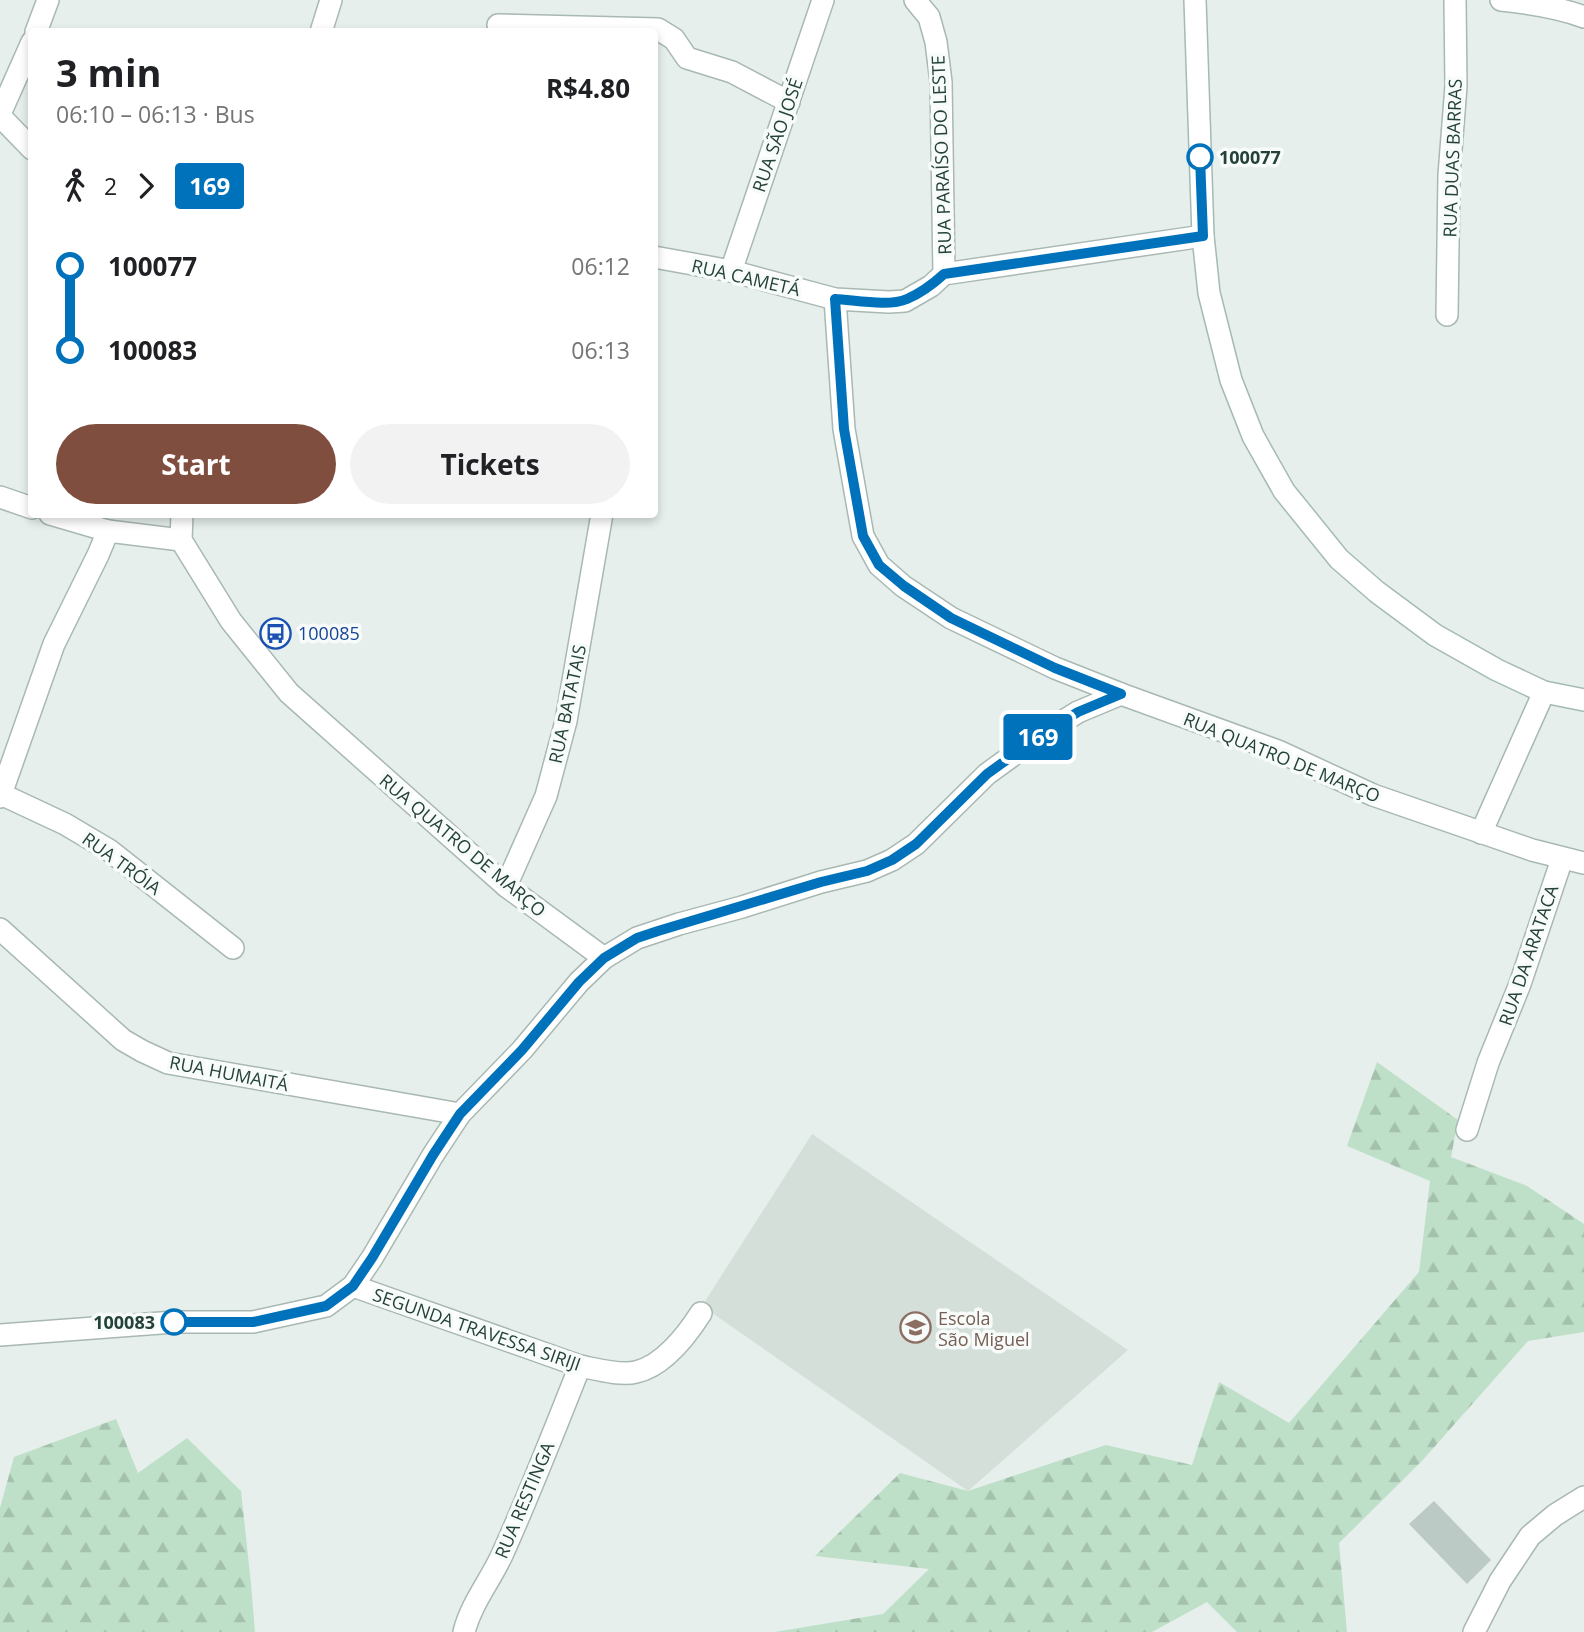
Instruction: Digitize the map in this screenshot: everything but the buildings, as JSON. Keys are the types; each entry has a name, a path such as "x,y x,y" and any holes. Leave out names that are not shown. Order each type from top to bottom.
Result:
{"street":[{"path":"38,28 48,0"},
{"path":"322,28 331,0"},
{"name":"RUA SÃO JOSÉ","path":"731,271 823,0"},
{"name":"RUA PARAÍSO DO LESTE","path":"915,0 929,17 936,42 941,82 944,274"},
{"path":"1195,0 1203,236 1209,293 1231,380 1253,436 1284,491 1339,559 1377,592 1435,635 1497,670 1544,692 1584,700"},
{"name":"RUA DUAS BARRAS","path":"1447,315 1449,175 1455,86 1455,0"},
{"path":"1501,0 1530,3 1584,17"},
{"path":"498,25 618,28"},
{"path":"658,29 674,39 687,58 732,72 789,102"},
{"path":"28,51 0,115 28,145"},
{"path":"944,274 1203,236"},
{"name":"RUA CAMETÁ","path":"658,258 731,271 835,299 889,302 905,300 930,286 944,274"},
{"path":"835,299 844,429 863,536 879,565 951,618 1055,668 1121,694"},
{"path":"0,497 28,507"},
{"path":"64,518 108,531 181,540 182,518"},
{"name":"RUA BATATAIS","path":"506,886 545,796 566,721 601,518"},
{"path":"1,795 54,644 108,531"},
{"name":"RUA QUATRO DE MARÇO","path":"181,540 231,621 289,693 506,886 604,958"},
{"path":"1544,692 1481,833 1562,859 1584,863"},
{"path":"0,1335 174,1322 253,1322 326,1306 353,1286 460,1114 522,1050 579,982 604,958 637,938 821,882 867,871 892,860 916,844 987,774 1078,712 1121,694"},
{"name":"RUA QUATRO DE MARÇO","path":"1121,694 1278,751 1373,795 1481,833"},
{"name":"RUA TRÓIA","path":"1,795 65,824 109,850 233,948"},
{"name":"RUA DA ARATACA","path":"1467,1130 1488,1063 1520,985 1562,859"},
{"name":"RUA HUMAITÁ","path":"0,929 123,1040 168,1063 460,1114"},
{"name":"SEGUNDA TRAVESSA SIRIJI","path":"353,1286 580,1366 611,1372 635,1373 654,1364 686,1336 701,1313"},
{"name":"RUA RESTINGA","path":"464,1632 468,1616 500,1559 580,1366"},
{"path":"1474,1632 1500,1581 1530,1536 1555,1515 1584,1497"}],"shaded area":[{"name":"Escola São Miguel","path":"812,1134 1128,1350 968,1491 702,1306"}],"green space":[{"path":"1377,1062 1458,1120 1451,1157 1527,1186 1584,1224 1584,1332 1528,1341 1421,1462 1339,1543 1347,1632 1237,1632 1207,1602 1152,1632 775,1632 883,1614 929,1569 815,1556 900,1473 968,1491 1106,1445 1192,1465 1219,1382 1289,1423 1419,1272 1430,1181 1347,1146"},
{"path":"116,1419 138,1473 187,1438 241,1491 255,1632 0,1632 0,1508 14,1457"}],"bus line":[{"name":"169","path":"174,1322 253,1322 326,1306 353,1286 460,1114 522,1050 579,982 604,958 637,938 821,882 867,871 892,860 916,844 987,774 1078,712 1121,694 1055,668 951,618 879,565 863,536 852,478 844,429 835,299 889,302 905,300 930,286 944,274 1203,236 1200,157"}],"place":[{"name":"100077","path":"1200,157"},
{"name":"100085","path":"275,633"},
{"name":"100083","path":"174,1322"},
{"name":"Escola São Miguel","path":"915,1328"}]}
